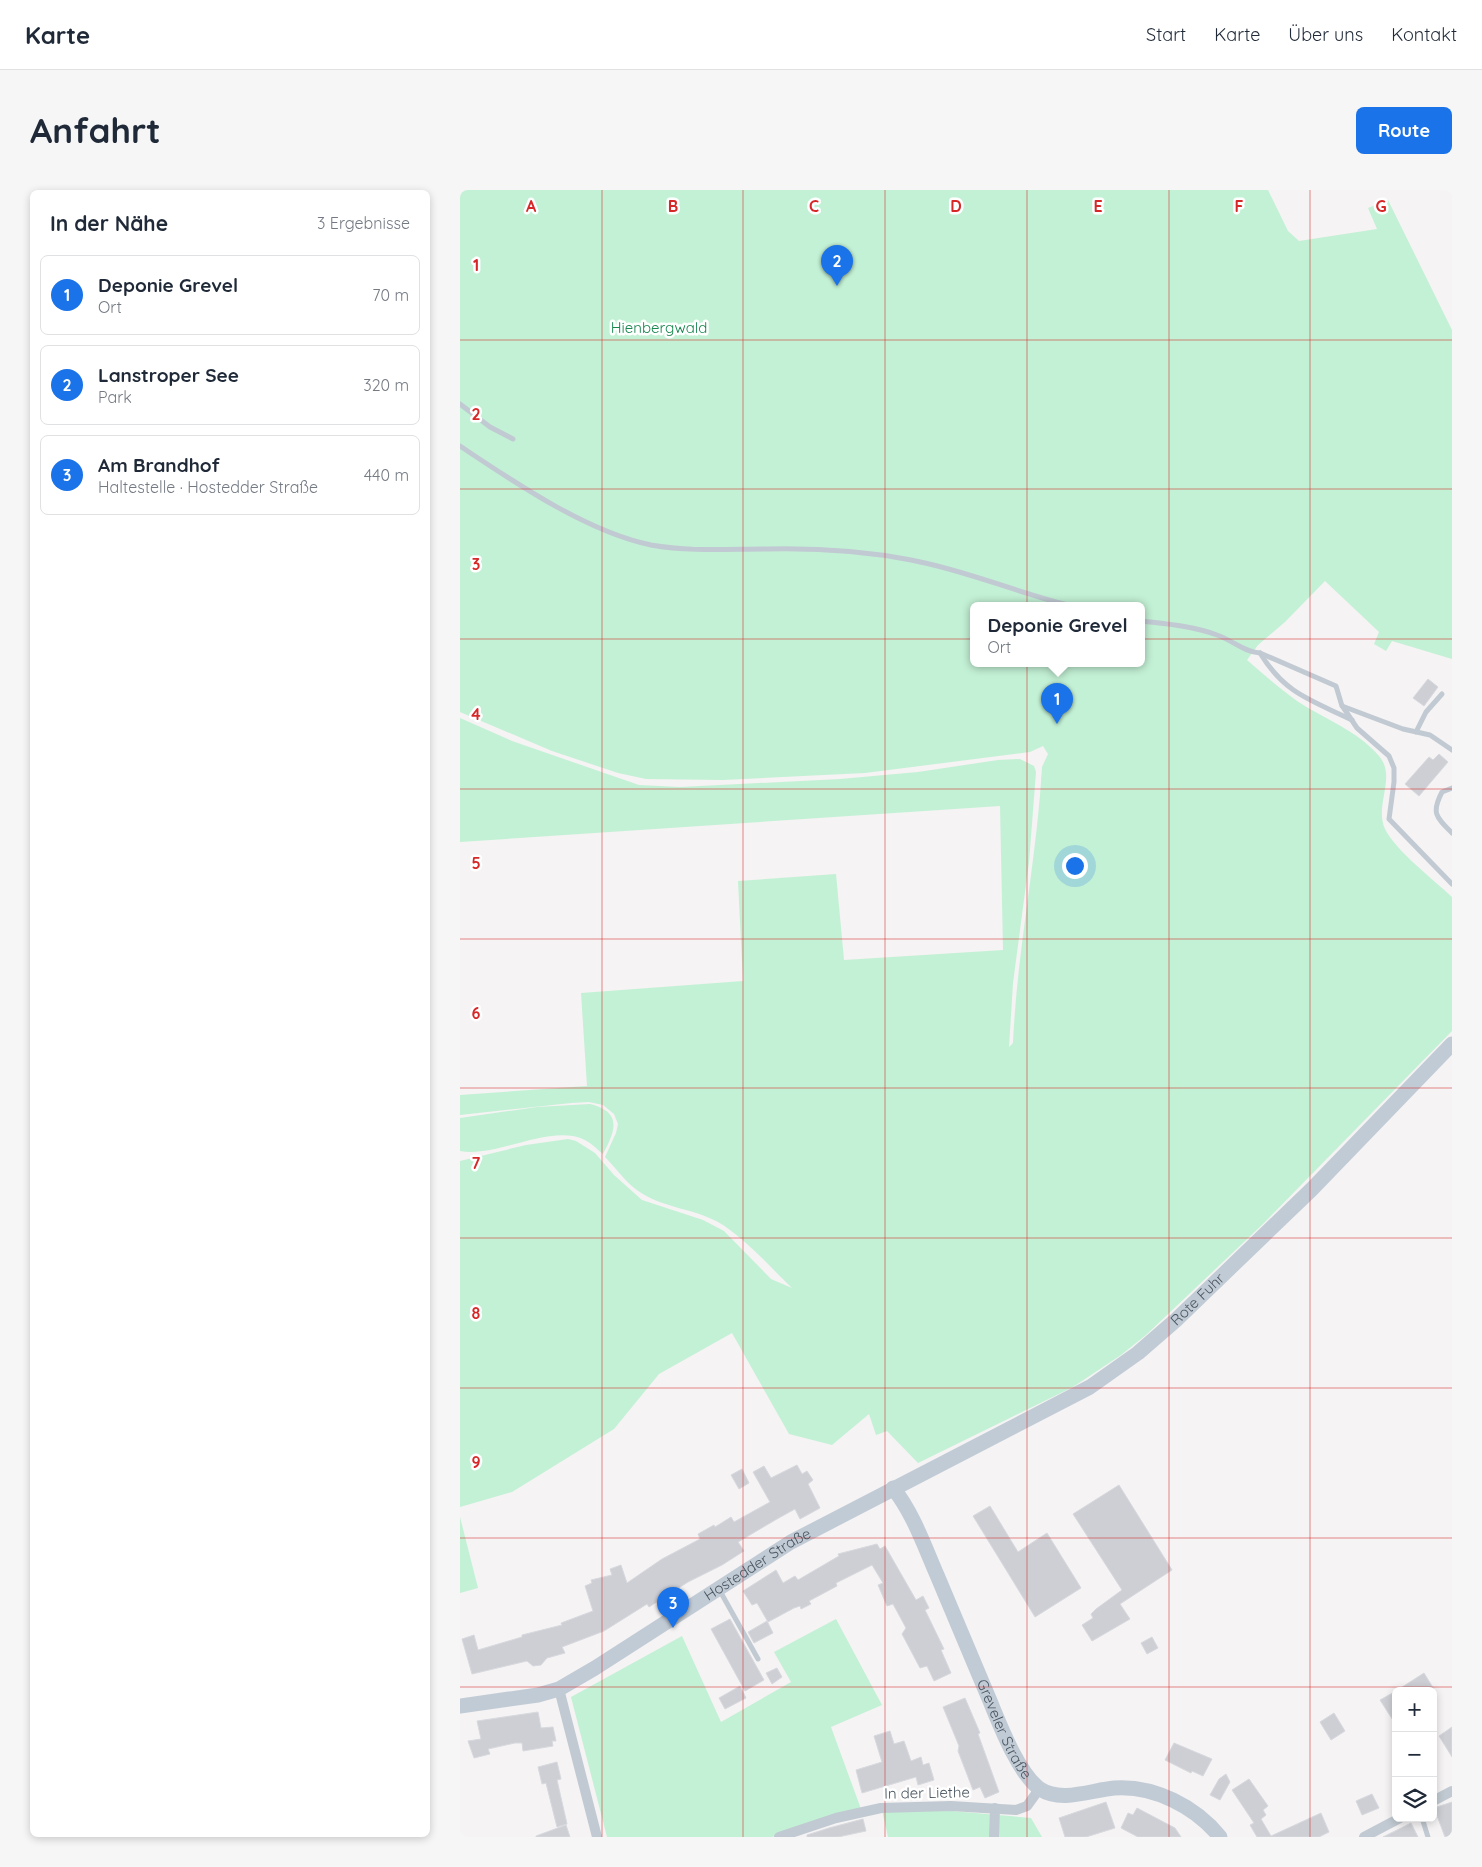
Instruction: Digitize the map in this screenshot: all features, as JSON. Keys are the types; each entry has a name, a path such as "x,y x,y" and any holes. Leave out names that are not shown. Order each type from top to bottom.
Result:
{"main road":[{"name":"Rote Fuhr","path":"893,1488 1090,1387 1138,1353 1176,1320 1312,1189 1452,1044"},
{"name":"Hostedder Straße","path":"460,1706 538,1695 559,1689 595,1668 791,1542 893,1488"},
{"name":"Greveler Straße","path":"893,1488 904,1502 921,1538 1004,1737 1023,1769 1040,1788 1055,1795 1115,1788 1154,1793 1192,1811 1212,1827 1220,1837"}],"street":[{"path":"559,1689 596,1837"},
{"name":"In der Liethe","path":"779,1837 836,1818 881,1808 915,1806 1016,1810 1027,1806 1040,1788"},
{"path":"1437,1799 1452,1791"},
{"path":"994,1837 995,1808"},
{"path":"1364,1837 1392,1822"}],"lane":[{"path":"460,404 490,427 513,439"},
{"path":"460,446 539,496 577,517 649,544 710,551 821,550 911,560 1058,602"},
{"path":"1145,622 1199,629 1220,636 1251,652 1260,653 1336,686 1342,706 1352,720 1389,756 1394,768 1389,819 1452,884"},
{"path":"1260,653 1282,684 1352,720"},
{"path":"1416,732 1426,712 1442,694"},
{"path":"1342,706 1416,732 1430,735 1451,746"},
{"path":"1452,788 1442,792 1435,810 1437,819 1452,833"},
{"path":"718,1588 758,1659"},
{"path":"1423,1822 1428,1837"}],"green space":[{"name":"Hienbergwald","path":"460,190 1268,190 1288,231 1299,241 1377,229 1368,208 1388,200 1452,330 1452,659 1392,641 1386,651 1374,644 1379,632 1325,581 1285,622 1258,645 1247,660 1297,701 1361,739 1379,756 1384,764 1386,782 1382,820 1385,829 1397,846 1452,897 1452,1031 1264,1223 1146,1335 1121,1355 1073,1387 918,1463 887,1431 876,1435 869,1414 832,1445 789,1434 732,1333 659,1374 614,1429 512,1492 460,1507 460,1161 526,1145 568,1139 576,1141 595,1153 614,1175 642,1200 703,1220 724,1231 771,1279 792,1288 728,1228 699,1214 652,1199 638,1191 628,1182 605,1157 618,1124 614,1114 603,1105 589,1102 571,1103 460,1115 460,1095 587,1086 581,993 743,981 738,881 836,874 844,960 1003,950 1000,806 460,842 460,718 512,741 639,785 680,787 840,779 918,772 998,760 1020,759 1034,766 1036,772 1029,862 1013,983 1009,1047 1013,1043 1015,1008 1036,836 1042,767 1048,754 1043,746 1030,752 865,773 723,780 646,779 618,773 552,751 460,712 460,404 490,427 517,439 492,427 460,402"},
{"path":"590,1104 600,1107 612,1117 613,1130 603,1154 585,1140 571,1136 540,1138 490,1150 460,1151 460,1118 537,1107"},
{"path":"460,1517 478,1588 460,1593"},
{"path":"836,1619 882,1705 831,1727 861,1809 772,1837 607,1837 571,1697 682,1636 721,1722 791,1682 774,1652"},
{"path":"882,1810 952,1811 1031,1818 1042,1837 888,1837"}],"building":[{"path":"1428,679 1438,687 1424,706 1413,698"},
{"path":"1439,754 1448,762 1419,796 1405,784 1429,757 1433,760"},
{"path":"797,1465 802,1474 807,1471 813,1480 808,1484 820,1508 800,1519 795,1509 777,1519 738,1542 744,1551 722,1565 688,1582 649,1607 647,1604 604,1631 562,1647 565,1653 547,1658 541,1665 533,1666 527,1661 472,1674 462,1639 474,1635 478,1650 522,1637 522,1635 562,1625 561,1623 593,1611 585,1586 592,1583 591,1580 612,1575 610,1569 621,1565 627,1583 662,1559 700,1539 698,1534 714,1525 715,1527 731,1517 734,1522 770,1502 753,1472 764,1466 771,1478"},
{"path":"742,1469 749,1483 739,1489 731,1475"},
{"path":"1119,1485 1172,1570 1120,1604 1130,1619 1092,1641 1082,1625 1093,1618 1091,1614 1096,1609 1122,1590 1073,1514"},
{"path":"990,1506 1018,1552 1047,1533 1081,1588 1035,1617 973,1516"},
{"path":"877,1544 880,1549 885,1546 916,1600 923,1596 929,1608 925,1610 944,1649 941,1650 951,1673 934,1681 927,1666 920,1668 902,1634 906,1628 893,1604 887,1606 878,1585 883,1583 872,1565 836,1583 837,1586 809,1601 811,1604 801,1609 800,1606 794,1608 768,1622 757,1603 752,1605 743,1591 776,1570 783,1583 795,1576 798,1580 839,1556 838,1554"},
{"path":"730,1619 764,1680 745,1691 711,1629"},
{"path":"767,1621 773,1633 754,1643 748,1632"},
{"path":"1152,1637 1158,1648 1147,1654 1141,1643"},
{"path":"777,1668 782,1677 772,1684 766,1673"},
{"path":"1424,1673 1433,1687 1402,1687"},
{"path":"740,1686 746,1698 725,1709 719,1698"},
{"path":"1392,1693 1392,1719 1380,1700"},
{"path":"965,1698 980,1733 978,1734 999,1792 985,1798 980,1787 973,1790 958,1751 959,1746 943,1707"},
{"path":"538,1712 541,1728 553,1727 556,1741 552,1741 553,1746 523,1751 522,1743 515,1743 488,1749 490,1754 474,1758 468,1741 481,1739 477,1721"},
{"path":"1334,1713 1345,1731 1331,1740 1320,1722"},
{"path":"1452,1727 1452,1757 1439,1736"},
{"path":"890,1731 894,1744 904,1741 911,1761 921,1757 923,1765 929,1763 934,1780 918,1785 916,1777 862,1793 856,1770 882,1762 874,1736"},
{"path":"1174,1743 1212,1759 1203,1776 1192,1771 1191,1773 1165,1760"},
{"path":"557,1762 561,1779 557,1780 567,1824 557,1827 546,1783 542,1784 538,1767"},
{"path":"1226,1774 1230,1782 1220,1800 1210,1795 1219,1779"},
{"path":"1249,1779 1268,1806 1263,1810 1266,1815 1261,1819 1271,1836 1321,1813 1329,1832 1319,1837 1257,1837 1250,1825 1254,1823 1232,1790"},
{"path":"1372,1794 1379,1808 1362,1815 1356,1801"},
{"path":"1106,1802 1115,1828 1086,1837 1065,1837 1059,1818"},
{"path":"1452,1802 1452,1837 1445,1837 1437,1816 1437,1807"},
{"path":"1137,1808 1175,1828 1181,1837 1138,1837 1121,1828 1128,1813 1133,1815"},
{"path":"863,1819 866,1831 838,1837 807,1837 807,1835"},
{"path":"1411,1823 1418,1837 1383,1837"},
{"path":"566,1825 570,1837 536,1837 536,1836"}],"place":[{"name":"Lanstroper See","path":"837,286"},
{"name":"Deponie Grevel","path":"1057,724"},
{"name":"Am Brandhof","path":"673,1628"}]}
